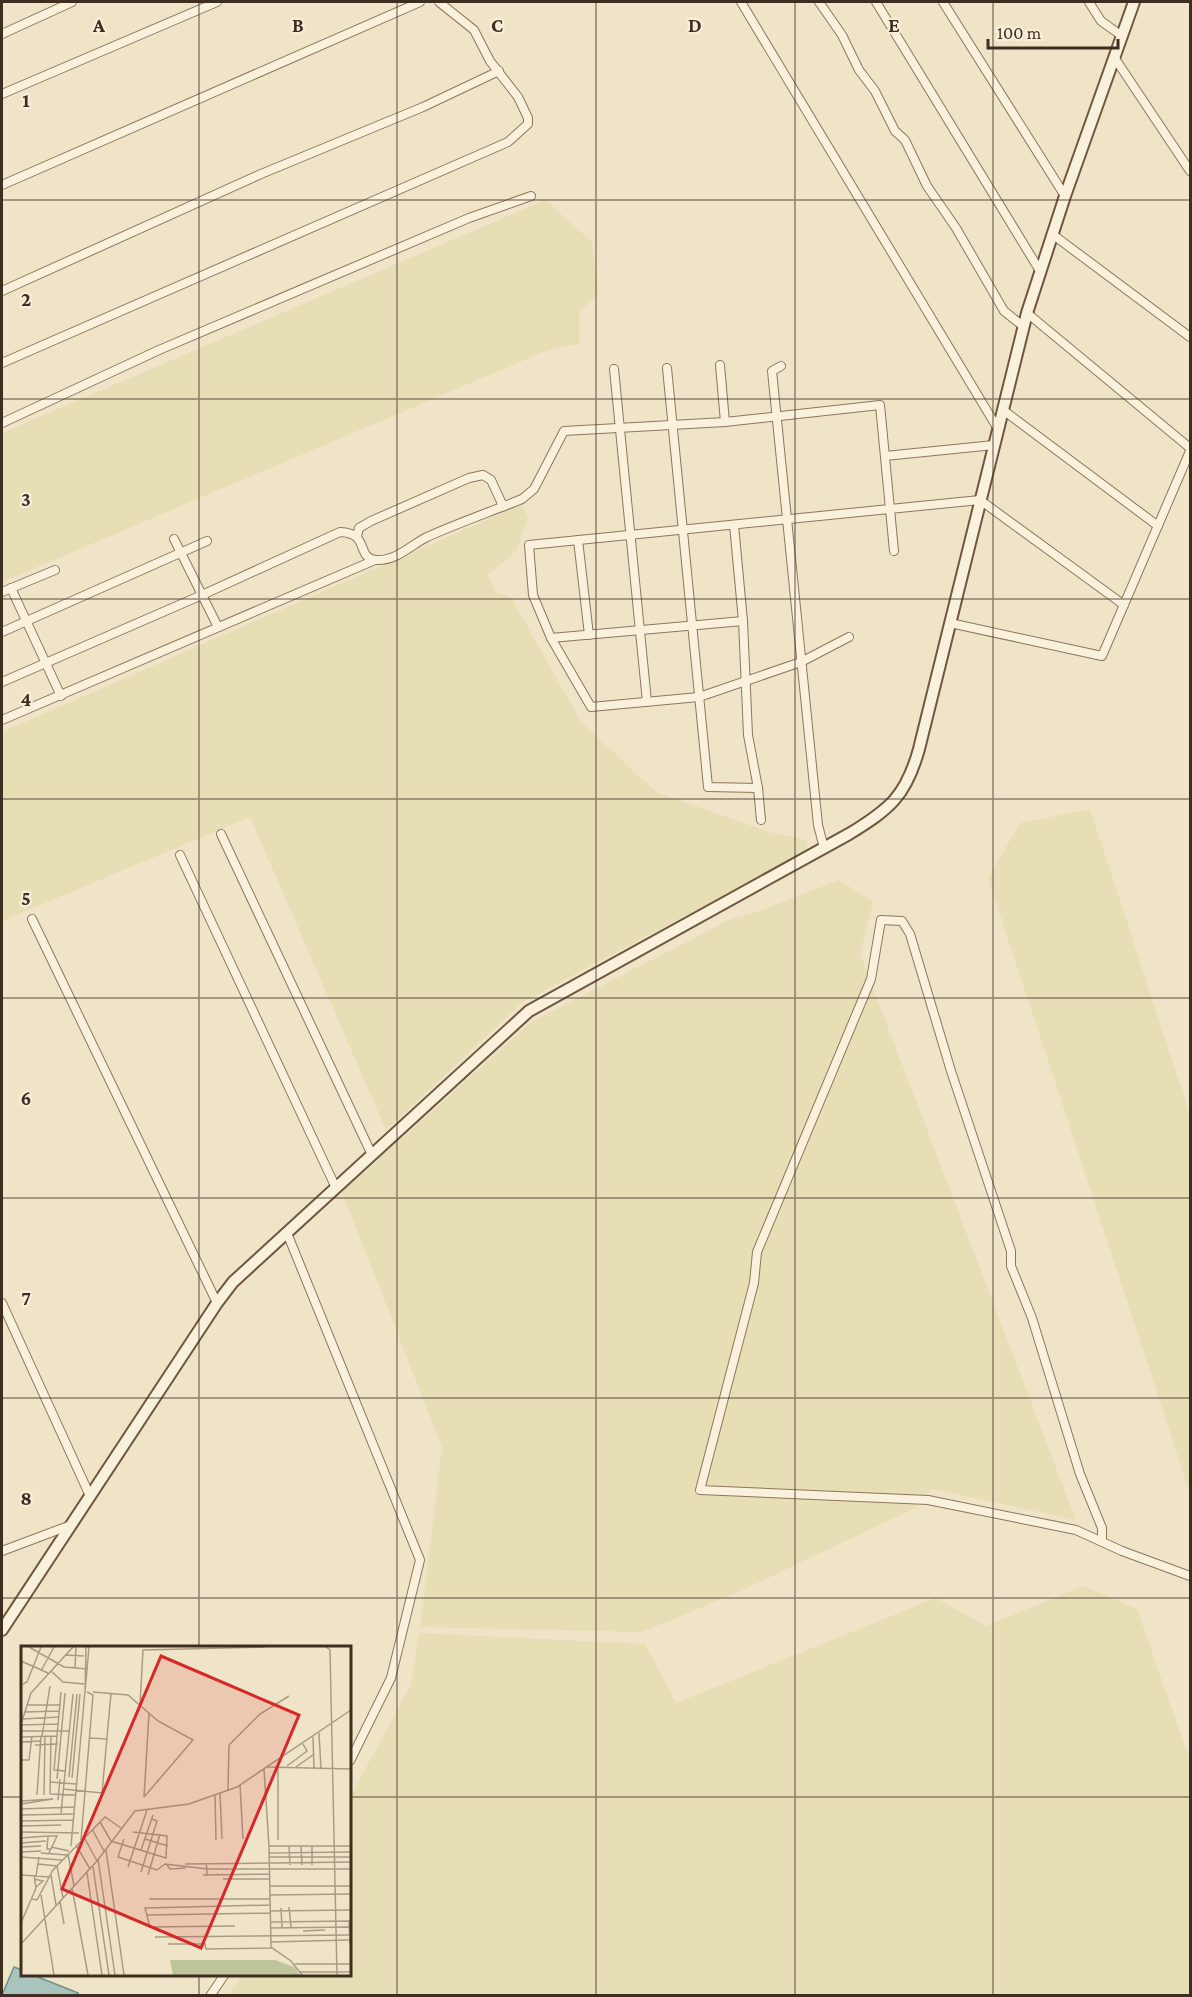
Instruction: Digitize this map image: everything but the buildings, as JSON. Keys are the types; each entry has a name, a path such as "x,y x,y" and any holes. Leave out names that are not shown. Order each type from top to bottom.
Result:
{"main road":[{"path":"2,1630 233,1282 529,1011 872,820 891,806 903,792 915,765 1023,326 1065,196 1134,2"}],"street":[{"path":"2,34 72,2"},
{"path":"2,94 217,2"},
{"path":"2,185 420,2"},
{"path":"2,363 508,142 528,124 528,118 518,97 490,62 474,30 439,2"},
{"path":"741,2 998,429"},
{"path":"819,2 842,35 859,70 875,91 895,131 905,140 927,186 956,228 1004,310 1023,326"},
{"path":"876,2 1040,271"},
{"path":"943,2 1065,196"},
{"path":"1089,2 1101,21 1122,36"},
{"path":"1114,57 1191,171"},
{"path":"2,291 261,174 423,107 499,71"},
{"path":"2,423 159,350 469,218 531,196"},
{"path":"1052,234 1191,337"},
{"path":"950,623 1102,656 1191,449 1027,313"},
{"path":"720,365 725,422"},
{"path":"781,366 772,371 818,825 824,848"},
{"path":"667,368 708,787 758,788"},
{"path":"614,369 647,702"},
{"path":"2,720 375,560 392,557 425,538 522,499 534,489 564,431 725,422 880,405 894,551"},
{"path":"1002,410 1158,526"},
{"path":"885,456 994,445"},
{"path":"375,560 365,555 357,536 359,528 469,478 483,475 491,480 503,506"},
{"path":"849,637 801,662 746,683 699,697 591,707 551,638 533,595 530,544 980,500 1124,604"},
{"path":"734,525 743,621 748,735 758,788 761,820"},
{"path":"2,682 340,532 357,536"},
{"path":"174,539 218,627"},
{"path":"578,540 589,635"},
{"path":"2,632 207,541"},
{"path":"2,592 55,570"},
{"path":"11,588 61,696"},
{"path":"551,638 743,621"},
{"path":"221,834 372,1155"},
{"path":"180,855 336,1188"},
{"path":"32,919 217,1303"},
{"path":"1102,1542 1102,1528 1080,1474 1032,1318 1011,1266 1011,1251 951,1071 910,934 902,921 881,920 871,979 757,1252 754,1283 700,1490 928,1500 1076,1530 1102,1542 1191,1576"},
{"path":"287,1233 420,1560 391,1678 351,1759"},
{"path":"2,1303 90,1496"},
{"path":"2,1551 70,1525"},
{"path":"210,1995 224,1976"}],"shaded area":[{"path":"545,200 592,242 598,294 579,312 579,344 548,350 2,582 2,433"},
{"path":"523,504 528,518 516,551 488,575 495,592 511,597 581,722 656,792 769,832 806,840 807,851 523,1002 386,1130 250,817 2,921 2,732"},
{"path":"1090,809 1190,1115 1190,1493 988,878 1020,823"},
{"path":"839,880 873,902 860,954 1076,1520 932,1489 915,1508 736,1593 642,1632 420,1627 442,1447 342,1192 531,1022 731,919 762,910"},
{"path":"1083,1586 1137,1609 1190,1761 1190,1995 229,1995 242,1976 351,1976 351,1795 411,1685 419,1633 645,1644 676,1703 936,1598 986,1626"}],"water":[{"path":"14,1967 21,1970 21,1976 36,1976 78,1993 77,1995 2,1995"}]}
